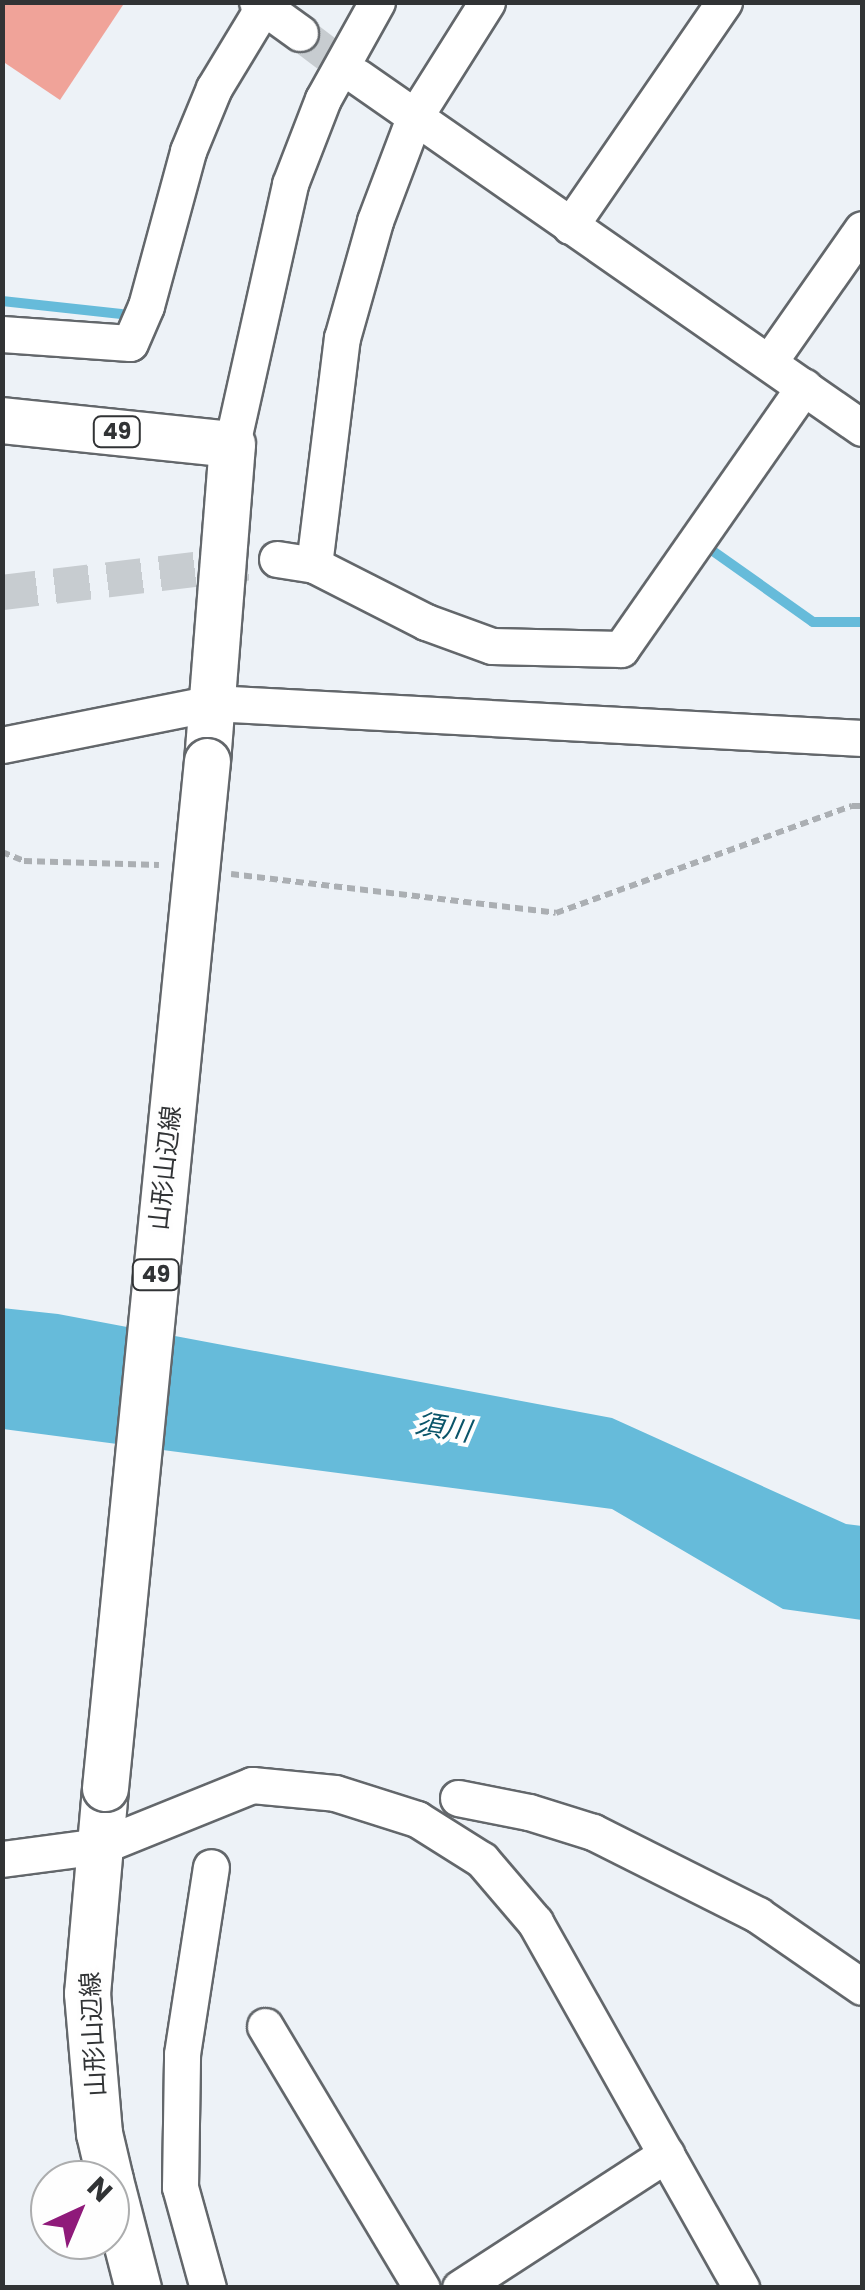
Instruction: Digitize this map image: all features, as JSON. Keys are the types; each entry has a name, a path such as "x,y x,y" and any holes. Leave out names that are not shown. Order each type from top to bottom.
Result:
{"main road":[{"name":"49","path":"2,420 232,444"},
{"name":"山形山辺線","path":"105,2160 99,2134 87,1993 212,703 232,444"},
{"name":"山形山辺線","path":"130,2257 138,2288"}],"street":[{"path":"232,444 290,184 323,99 376,2"},
{"path":"314,565 342,338 375,221 414,118 487,2"},
{"path":"570,226 724,2"},
{"path":"2,334 130,344 146,306 188,151 214,88 262,4 300,33"},
{"path":"358,78 862,428"},
{"path":"769,362 862,229"},
{"path":"277,558 314,565 426,622 492,646 621,648 804,387"},
{"path":"2,745 212,703 862,738"},
{"path":"2,1858 100,1846 252,1785 336,1792 417,1818 482,1860 534,1922 741,2288"},
{"path":"458,1798 530,1812 593,1832 758,1916 862,1987"},
{"path":"208,2288 180,2187 180,2168 182,2054 211,1867"},
{"path":"264,2026 422,2288"},
{"path":"460,2288 666,2154"}],"path":[{"path":"226,874 556,913 852,806 862,806"},
{"path":"2,852 24,861 168,866"}],"water":[{"name":"須川","path":"2,1308 58,1314 612,1418 846,1524 862,1526 862,1620 783,1609 612,1509 3,1429"}],"building":[{"path":"2,2 125,2 60,100 2,61"}],"waterway":[{"path":"2,301 121,314"},
{"path":"710,549 813,622 862,622"}],"tunnel":[{"path":"300,33 358,77"},
{"path":"2,592 277,559"}]}
